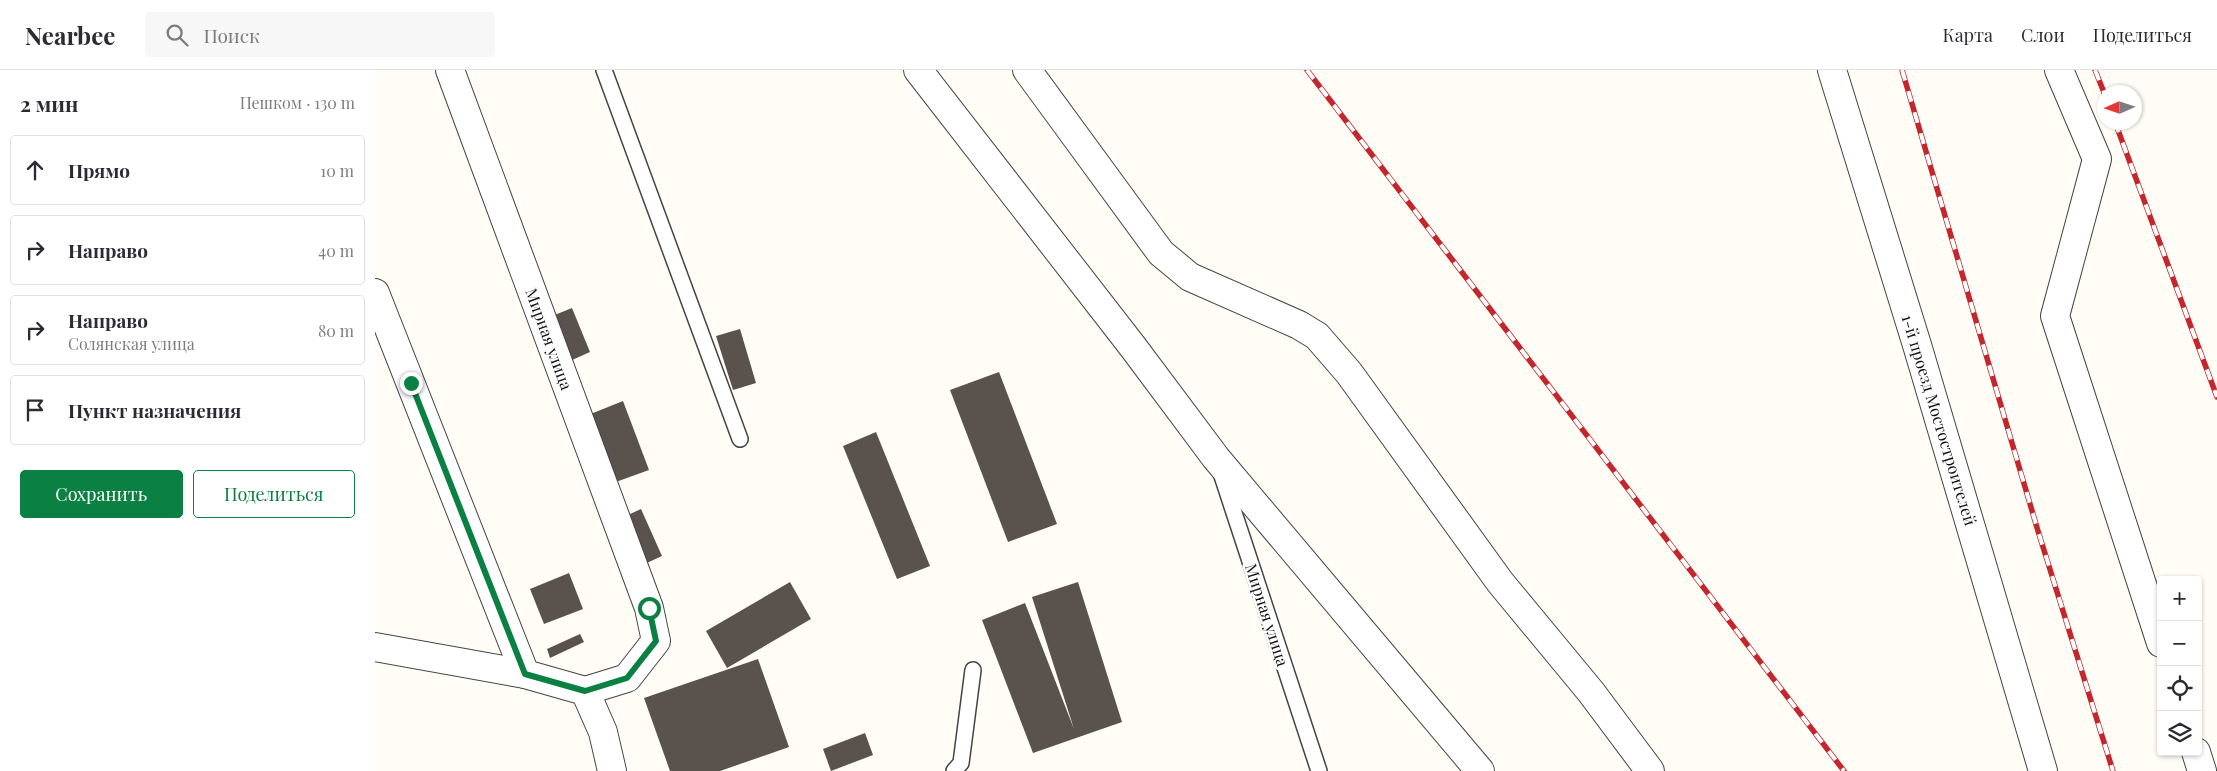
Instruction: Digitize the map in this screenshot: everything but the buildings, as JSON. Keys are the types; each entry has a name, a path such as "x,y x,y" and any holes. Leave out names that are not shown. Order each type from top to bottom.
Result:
{"street":[{"name":"Мирная улица","path":"450,70 649,608 656,641 627,678 585,691"},
{"path":"918,70 1133,346 1215,458 1481,771"},
{"path":"1027,70 1161,253 1190,277 1299,325 1317,336 1349,373 1500,582 1591,692 1650,771"},
{"name":"1-й проезд Мостостроителей","path":"1831,70 1917,345 2043,771"},
{"path":"2059,70 2097,159 2055,316 2157,631"},
{"path":"375,292 525,674"},
{"path":"375,647 525,674 585,691 603,732 612,771"},
{"path":"2197,756 2202,771"}],"lane":[{"path":"604,70 740,439"},
{"name":"Мирная улица","path":"1215,458 1319,771"},
{"path":"954,771 961,763 973,670"}],"railway":[{"path":"1307,70 1844,771"},
{"path":"1902,70 2038,531 2113,771"},
{"path":"2095,70 2101,85"},
{"path":"2118,130 2217,397"}],"route":[{"path":"411,383 525,674 585,691 627,678 656,641 649,608"}]}
